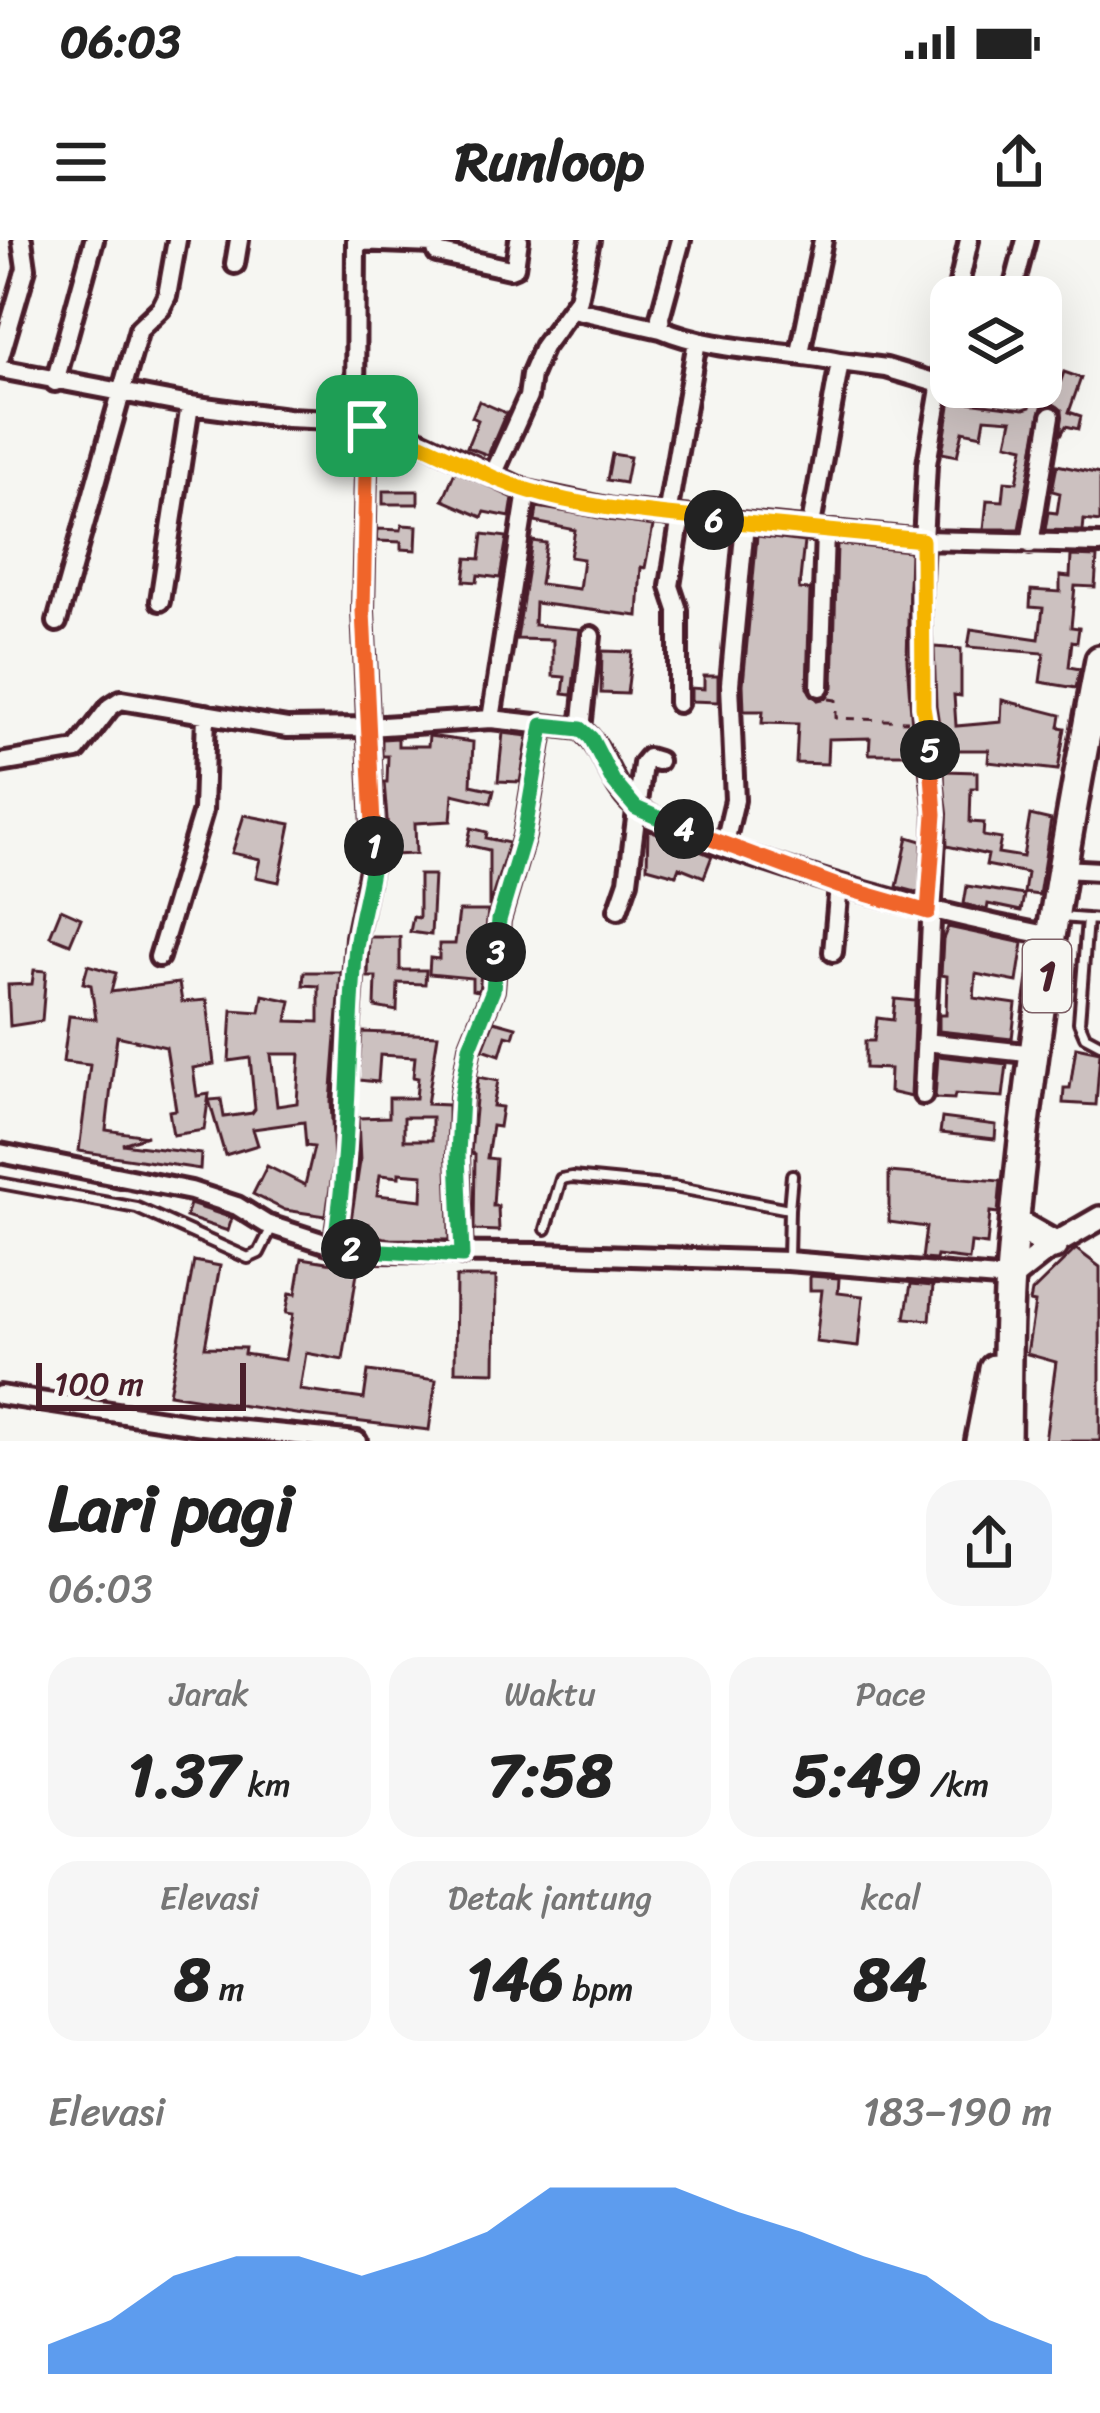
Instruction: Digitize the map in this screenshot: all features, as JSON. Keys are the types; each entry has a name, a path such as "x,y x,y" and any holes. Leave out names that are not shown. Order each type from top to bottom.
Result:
{"highway":[{"name":"1","path":"1006,1441 1010,1286 1036,1054 1062,869 1096,707 1100,660"},
{"path":"1016,1223 1053,1245"},
{"name":"1","path":"980,1441 1010,1286"}],"street":[{"path":"0,357 26,268 22,240"},
{"path":"55,382 94,240"},
{"path":"57,622 139,329 161,308 177,240"},
{"path":"235,264 238,240"},
{"path":"334,1246 347,1160 344,1102 356,937 374,849 363,611 356,240 433,242 437,254 510,268 515,267 519,240"},
{"path":"494,475 544,346 572,309 585,280 590,240"},
{"path":"661,329 681,240"},
{"path":"800,353 823,240"},
{"path":"961,276 969,240"},
{"path":"1017,276 1026,240"},
{"path":"572,309 697,341 777,354 800,353 930,381"},
{"path":"678,703 678,604 670,595 670,586 674,516 697,341"},
{"path":"820,687 818,532 840,362"},
{"path":"0,369 190,405 361,423 410,436 527,490 612,509 922,540 1100,544"},
{"path":"160,601 190,405"},
{"path":"922,1095 935,814 924,722 922,540 936,408"},
{"path":"1030,544 1051,416"},
{"path":"491,719 527,490"},
{"path":"724,847 735,800 730,684 745,524"},
{"path":"581,729 591,636"},
{"path":"0,763 77,750 110,707 121,700 287,728 491,719 581,729 636,808 724,847 928,912 1054,927"},
{"path":"159,957 203,811 206,714"},
{"path":"462,1256 458,1154 464,1083 470,1047 493,990 499,920 520,852 543,725"},
{"path":"618,910 628,881 643,764 650,757 658,761"},
{"path":"1062,869 1100,871"},
{"path":"833,952 838,886"},
{"path":"925,1042 1036,1054"},
{"path":"0,1153 191,1191 237,1206 273,1226 367,1252 462,1256 540,1252 788,1261 1010,1286 1053,1245 1100,1218"},
{"path":"0,1395 203,1426 357,1441"}],"lane":[{"path":"1087,920 1079,1022 1085,1036 1100,1044"},
{"path":"1054,927 1100,920"},
{"path":"788,1261 792,1175"},
{"path":"546,1229 561,1179 572,1177 674,1187 789,1209"},
{"path":"0,1183 137,1208 248,1258 259,1253 273,1226"}],"path":[{"path":"820,687 820,698 836,700 836,718 924,722"}],"building":[{"path":"1064,372 1081,378 1069,412 1081,416 1078,429 1066,426 1061,435 1059,408"},
{"path":"479,401 506,413 488,455 467,447 478,420 472,417"},
{"path":"950,408 1042,408 1019,529 984,529 987,500 1003,501 1005,481 1017,482 1024,447 1007,443 1012,420 985,418 982,435 963,431 957,456 942,453"},
{"path":"612,454 630,457 625,483 607,480"},
{"path":"1057,465 1100,474 1100,522 1084,520 1083,531 1045,530 1048,512 1057,513 1060,493 1052,491"},
{"path":"455,471 513,498 510,517 485,512 482,517 443,500"},
{"path":"383,491 418,491 418,504 383,504"},
{"path":"537,507 653,526 645,568 641,567 638,616 535,603 534,625 580,629 572,695 563,694 565,677 553,676 553,640 517,639 532,541 546,543 540,584 579,589 583,559 570,557 575,530 535,522"},
{"path":"402,525 417,526 416,550 401,549 401,542 377,541 378,529 401,530"},
{"path":"483,534 507,537 500,578 478,575 477,582 464,581 467,558 480,559"},
{"path":"757,536 804,542 799,589 810,590 807,688 818,700 827,698 833,687 837,544 910,551 907,660 914,754 869,754 870,738 828,739 827,764 796,763 798,724 762,723 763,711 744,711"},
{"path":"1071,556 1097,557 1095,587 1075,586 1071,627 1079,628 1069,667 1080,669 1076,688 1040,682 1044,653 968,647 971,629 1039,639 1043,608 1030,607 1031,590 1060,592 1060,576 1070,577"},
{"path":"934,647 961,649 961,696 954,695 956,726 1001,722 1002,700 1061,715 1059,727 1065,728 1058,770 988,762 989,750 943,750"},
{"path":"602,651 632,652 627,694 601,693"},
{"path":"704,676 718,676 718,702 691,701 691,688 704,689"},
{"path":"503,733 528,736 520,782 498,781"},
{"path":"429,736 473,742 471,785 494,790 491,803 453,794 451,821 415,823 416,854 390,855 384,782 388,756 382,756 382,739 398,738 398,746 428,746"},
{"path":"944,771 977,772 977,788 971,788 970,822 984,823 983,836 1001,839 998,853 1023,857 1030,815 1051,820 1039,895 1024,893 1027,873 986,865 988,855 947,846"},
{"path":"244,815 291,824 279,882 256,877 260,859 232,853"},
{"path":"471,828 487,832 486,838 509,843 489,907 489,850 467,845"},
{"path":"648,829 712,856 704,877 679,867 676,875 647,867"},
{"path":"908,837 922,841 920,893 897,887"},
{"path":"419,875 434,875 431,935 410,932 413,917 419,918"},
{"path":"967,886 1024,895 1021,911 964,904"},
{"path":"61,909 81,918 70,944 50,936"},
{"path":"459,911 488,911 479,991 472,990 472,978 429,974 430,958 439,959 439,944 455,944"},
{"path":"948,927 1023,943 1017,982 976,974 974,998 1016,1004 1012,1039 939,1031 939,1015 946,1015 947,976 941,975"},
{"path":"369,937 400,937 400,970 426,970 425,984 398,983 397,1011 375,1007 376,977 368,977"},
{"path":"88,965 116,973 111,992 179,983 182,1002 207,1000 214,1064 193,1068 197,1096 209,1094 204,1130 173,1135 169,1111 176,1110 166,1047 117,1036 106,1130 147,1136 122,1144 201,1154 200,1169 79,1151 90,1065 63,1062 69,1016 96,1019 91,985 83,983"},
{"path":"34,970 46,971 42,1021 10,1026 8,985 32,984"},
{"path":"304,972 341,972 331,1102 334,1160 326,1216 285,1210 253,1194 267,1166 305,1185 314,1147 306,1146 304,1122 253,1129 258,1145 225,1155 209,1100 221,1099 224,1117 252,1113 250,1058 229,1061 232,1010 260,1012 263,995 291,1001 287,1021 319,1022 319,986 303,985","holes":["271,1054 300,1054 297,1103 277,1106"]},
{"path":"895,999 915,1001 911,1097 889,1092 890,1069 865,1068 865,1041 874,1041 877,1018 893,1020"},
{"path":"494,1021 516,1027 513,1037 506,1035 500,1055 483,1049"},
{"path":"362,1032 438,1035 427,1104 448,1105 449,1240 390,1239 367,1234 369,1224 351,1220 360,1162 358,1118 389,1117 389,1098 416,1098 415,1057 380,1055 378,1082 358,1080","holes":["404,1117 432,1117 432,1140 404,1140","399,1173 423,1175 422,1200 377,1195 380,1175 399,1177"]},
{"path":"1076,1047 1100,1052 1096,1105 1063,1103"},
{"path":"938,1056 1007,1064 1003,1097 955,1094 954,1099 935,1098"},
{"path":"478,1077 498,1081 493,1106 502,1107 499,1127 492,1126 487,1158 496,1159 493,1206 498,1206 499,1231 474,1230 475,1154 471,1153"},
{"path":"942,1118 996,1125 995,1139 940,1133"},
{"path":"889,1172 1001,1181 998,1213 990,1212 987,1245 971,1243 969,1260 922,1259 926,1227 889,1222"},
{"path":"190,1204 232,1218 228,1231 186,1217"},
{"path":"1076,1249 1100,1267 1100,1441 1045,1441 1056,1362 1027,1354 1035,1303 1030,1302 1032,1292"},
{"path":"302,1258 358,1267 343,1360 306,1353 300,1390 364,1399 368,1371 436,1380 429,1430 169,1394 194,1261 220,1266 205,1347 245,1348 244,1354 285,1360 293,1314 286,1313 290,1293 296,1294"},
{"path":"810,1276 839,1278 838,1293 863,1296 858,1347 816,1342 822,1290 810,1290"},
{"path":"456,1277 496,1277 495,1372 455,1371"},
{"path":"911,1284 933,1286 930,1320 905,1318"}],"route":[{"path":"367,426 410,436 527,490 612,509 922,540 923,706 935,814 928,912 724,847 636,808 581,729 543,725 524,836 499,920 493,990 470,1047 461,1097 462,1256 334,1246 346,1176 344,1102 356,937 374,849 363,611 367,426"}]}
